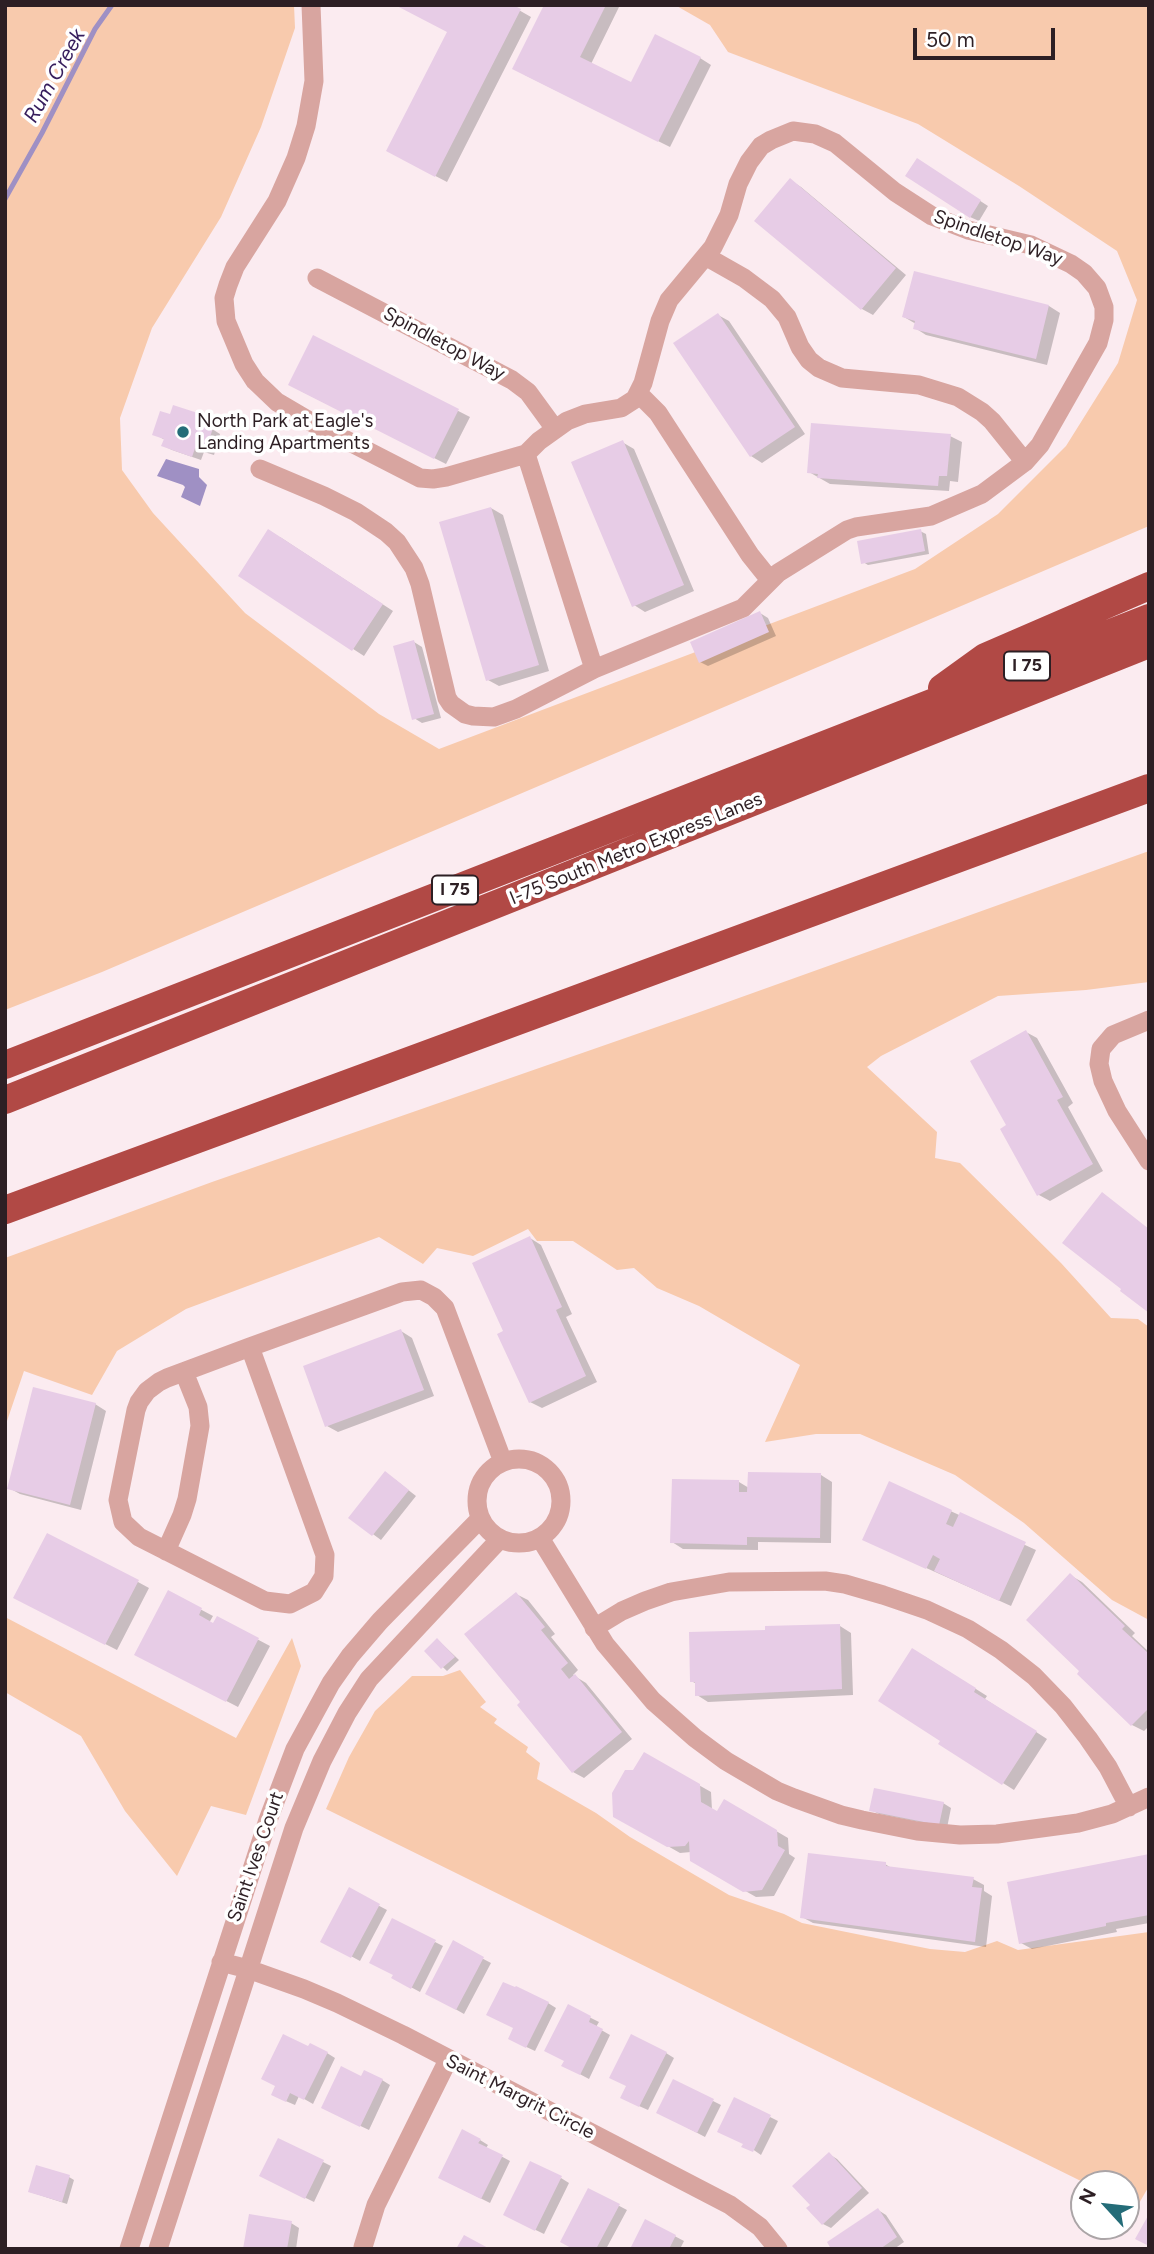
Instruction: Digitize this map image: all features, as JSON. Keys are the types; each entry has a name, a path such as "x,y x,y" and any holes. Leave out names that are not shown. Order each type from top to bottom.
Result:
{"highway":[{"path":"905,714 985,657 1149,586"},
{"name":"I 75","path":"5,1065 1149,618"},
{"name":"I-75 South Metro Express Lanes","path":"5,1100 1149,644"},
{"path":"5,1210 1149,789"}],"street":[{"path":"311,5 314,81 306,126 296,158 277,201 235,267 224,298 226,321 244,364 255,382 277,402 311,422 420,478 433,479 526,454 566,421 585,414 621,408 639,394 658,413 750,555 770,580"},
{"name":"Spindletop Way","path":"260,469 356,512 397,542 410,561 420,584 447,698 458,710 473,716 494,717 516,709 594,669 743,608 770,580 847,530 931,516 982,494 1025,462 1040,445 1098,343 1103,330 1104,307 1097,288 1084,273 1071,264 1031,245 968,230 932,216 895,192 835,143 804,131 781,134 757,151 744,171 725,224 707,257 669,300 660,321 639,394"},
{"path":"707,257 744,278 772,299 787,317 800,347 819,368 842,378 919,385 958,397 992,421 1025,462"},
{"name":"Spindletop Way","path":"317,278 512,380 534,399 555,429"},
{"path":"526,454 594,669"},
{"path":"1149,1020 1113,1035 1101,1049 1099,1065 1103,1081 1117,1111 1149,1161"},
{"path":"250,1347 323,1545 326,1566 324,1576 314,1592 290,1604 273,1604 139,1537 127,1528 118,1500 139,1402 153,1386 184,1371 250,1347 402,1292 415,1290 429,1293 444,1308 503,1462"},
{"path":"166,1551 187,1499 200,1426 198,1407 184,1371"},
{"path":"519,1459 533,1461 547,1470 556,1482 561,1497 559,1512 552,1528 540,1538 520,1544 500,1539 488,1530 480,1519 476,1502 479,1486 488,1472 503,1462 519,1459"},
{"name":"Saint Ives Court","path":"129,2249 268,1820 295,1749 331,1683 350,1656 480,1519"},
{"path":"540,1538 594,1628 614,1657 639,1685 695,1738 726,1762 777,1791 829,1811 885,1825 960,1835 997,1834 1078,1823 1112,1814 1149,1797"},
{"name":"Saint Ives Court","path":"158,2249 303,1803 322,1761 369,1679 500,1539"},
{"path":"594,1628 622,1611 671,1592 729,1583 780,1580 845,1584 928,1610 968,1629 1034,1676 1063,1706 1088,1738 1129,1807"},
{"path":"396,1605 416,1628"},
{"path":"295,1749 322,1761"},
{"name":"Saint Margrit Circle","path":"221,1962 248,1969 337,2003 730,2205 760,2227 778,2249"},
{"path":"363,2247 376,2205 448,2060"},
{"path":"155,2167 182,2175"}],"shaded area":[{"path":"5,5 294,5 295,28 261,127 221,217 152,328 120,418 122,470 153,513 245,613 379,714 439,749 915,569 998,514 1066,446 1118,363 1137,300 1117,251 918,124 728,52 710,25 675,5 1149,5 1149,526 102,972 5,1010"},
{"path":"166,459 199,469 199,477 207,485 200,506 181,497 185,487 183,485 157,476"},
{"path":"1149,851 1149,982 1086,990 998,996 881,1056 867,1067 937,1132 935,1158 960,1163 1061,1263 1111,1318 1138,1319 1149,1327 1149,1620 1112,1600 1024,1523 955,1475 860,1434 816,1434 765,1442 800,1365 699,1306 657,1288 634,1268 617,1270 573,1241 537,1241 528,1229 473,1256 437,1248 423,1264 379,1237 186,1309 117,1351 92,1395 24,1371 5,1432 5,1258 212,1182 697,1013"},
{"path":"5,1617 236,1738 292,1638 301,1666 246,1815 211,1806 177,1876 125,1811 81,1736 5,1692"},
{"path":"460,1670 486,1702 480,1707 497,1719 494,1723 528,1747 526,1752 540,1763 537,1779 729,1895 802,1923 930,1949 965,1952 997,1941 1018,1950 1149,1932 1149,2186 1140,2202 1140,2170 1070,2170 1070,2176 326,1809 349,1757 375,1711 412,1676 443,1676"}],"building":[{"path":"395,5 513,5 521,9 435,177 386,151 447,32"},
{"path":"544,5 606,5 580,57 631,82 655,34 701,57 658,142 512,69"},
{"path":"917,158 981,200 970,218 905,176"},
{"path":"790,178 896,268 861,310 754,221"},
{"path":"914,271 1049,305 1036,359 913,329 915,321 902,317"},
{"path":"718,313 795,427 750,457 673,343"},
{"path":"313,335 459,409 434,459 288,385"},
{"name":"North Park at Eagle's Landing Apartments","path":"173,405 207,416 204,425 213,428 205,452 195,448 192,457 161,446 164,439 152,435 160,411 170,414"},
{"path":"811,423 951,434 947,476 939,476 938,486 817,478 818,474 807,473"},
{"path":"623,440 684,585 632,607 571,462"},
{"path":"491,507 539,665 486,681 439,522"},
{"path":"268,529 383,604 352,651 238,576"},
{"path":"921,529 925,551 861,564 857,541"},
{"path":"760,611 769,632 699,663 690,642"},
{"path":"414,640 434,714 412,720 393,646"},
{"path":"1026,1030 1063,1097 1057,1100 1093,1164 1037,1196 1000,1129 1006,1125 970,1061"},
{"path":"1102,1192 1149,1229 1149,1313 1062,1243"},
{"path":"530,1236 562,1307 556,1310 586,1376 529,1403 497,1334 503,1331 472,1263"},
{"path":"401,1329 424,1390 325,1427 303,1366"},
{"path":"33,1387 96,1403 70,1505 7,1489"},
{"path":"385,1471 409,1490 372,1536 348,1518"},
{"path":"748,1472 821,1473 820,1538 747,1537 747,1545 670,1543 672,1479 739,1480 739,1492 747,1492"},
{"path":"889,1481 952,1510 946,1524 953,1527 960,1512 1026,1542 999,1601 934,1571 940,1559 933,1555 926,1569 862,1540"},
{"path":"47,1533 139,1580 105,1645 13,1598"},
{"path":"1070,1573 1125,1626 1122,1629 1149,1654 1149,1708 1131,1726 1026,1620"},
{"path":"168,1590 202,1608 199,1615 213,1623 217,1616 259,1638 226,1702 134,1655"},
{"path":"516,1592 545,1627 541,1630 568,1663 561,1669 569,1679 575,1674 622,1732 572,1773 517,1705 520,1702 464,1634"},
{"path":"840,1624 842,1689 695,1696 695,1682 690,1682 689,1632"},
{"path":"437,1638 455,1657 441,1669 424,1651"},
{"path":"912,1648 976,1688 974,1692 1037,1731 1002,1785 878,1701"},
{"path":"644,1752 700,1784 701,1802 717,1811 724,1799 777,1830 778,1846 785,1850 762,1890 743,1892 690,1861 689,1841 685,1846 667,1847 613,1817 612,1793 625,1770 633,1770"},
{"path":"874,1788 944,1802 939,1825 869,1811"},
{"path":"808,1853 886,1862 886,1866 974,1877 972,1887 982,1888 975,1942 800,1918"},
{"path":"1149,1854 1149,1915 1019,1944 1007,1882"},
{"path":"349,1887 380,1904 351,1958 320,1942"},
{"path":"392,1918 436,1940 411,1989 391,1978 393,1975 369,1963"},
{"path":"453,1940 484,1957 456,2010 425,1994"},
{"path":"503,1982 549,2002 526,2048 508,2039 513,2028 486,2015"},
{"path":"568,2004 591,2016 589,2022 603,2029 580,2075 561,2066 564,2061 544,2051"},
{"path":"283,2034 328,2052 304,2100 290,2093 286,2102 271,2095 275,2086 261,2079"},
{"path":"631,2034 667,2052 639,2107 620,2098 626,2086 609,2078"},
{"path":"341,2066 361,2076 364,2070 383,2079 360,2127 321,2108"},
{"path":"673,2079 714,2099 697,2133 656,2113"},
{"path":"734,2097 771,2115 753,2152 741,2147 743,2144 717,2132"},
{"path":"462,2129 481,2139 478,2143 503,2155 481,2199 438,2178"},
{"path":"278,2138 324,2160 305,2199 259,2176"},
{"path":"829,2152 862,2188 822,2225 806,2208 810,2205 792,2186"},
{"path":"530,2161 562,2176 535,2231 503,2215"},
{"path":"36,2165 70,2175 62,2202 28,2192"},
{"path":"588,2188 620,2204 596,2249 573,2249 560,2242"},
{"path":"878,2208 897,2237 880,2249 831,2249 827,2242"},
{"path":"249,2214 292,2221 287,2249 243,2249"},
{"path":"1149,2214 1149,2246 1137,2240 1140,2240 1140,2230"},
{"path":"645,2219 676,2235 669,2249 630,2249"},
{"path":"464,2235 490,2249 456,2249"}],"waterway":[{"name":"Rum Creek","path":"5,199 95,29 112,5"}],"place":[{"name":"North Park at Eagle's Landing Apartments","path":"183,432"}]}
